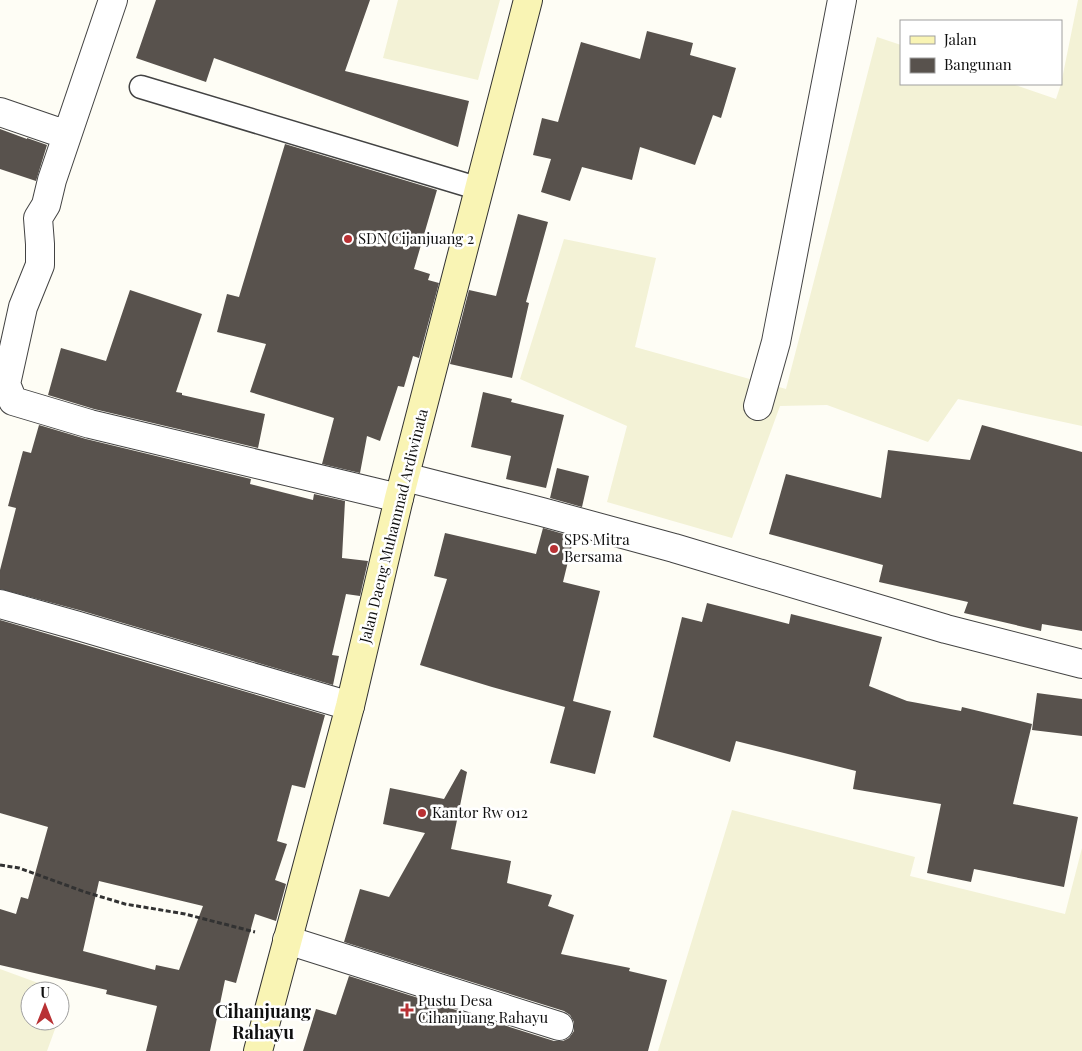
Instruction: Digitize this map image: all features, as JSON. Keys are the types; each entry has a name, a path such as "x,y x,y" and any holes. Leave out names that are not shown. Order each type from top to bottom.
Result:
{"main road":[{"name":"Jalan Daeng Muhammad Ardiwinata","path":"258,1051 286,940 350,706 402,487 528,0"}],"street":[{"path":"113,0 52,180 46,205 38,218 40,266 23,307 3,384 13,401 90,424 402,487 542,512 674,548 946,629 1082,664"},
{"path":"758,406 776,342 842,0"},
{"path":"0,112 67,135"},
{"path":"0,604 75,624 350,706"},
{"path":"286,940 558,1026"}],"lane":[{"path":"141,87 480,189"}],"path":[{"path":"0,865 19,868 85,892 125,904 185,914 286,940"}],"green space":[{"path":"398,0 500,0 478,80 383,58"},
{"path":"1078,0 1082,0 1082,426 958,399 928,442 827,405 780,406 732,538 607,502 627,426 520,379 564,239 656,258 635,347 786,389 877,37 900,45 900,85 1015,85 1056,99 1062,85"},
{"path":"732,810 915,857 910,876 1065,914 1082,848 1082,1051 658,1051"},
{"path":"0,969 33,981 20,981 20,1031 54,1031 47,1051 0,1051"}],"building":[{"path":"156,0 370,0 345,71 469,101 458,147 214,58 206,82 136,58"},
{"path":"647,31 693,43 690,55 736,68 721,118 713,115 695,165 640,147 632,180 582,167 570,201 541,192 551,159 533,155 542,118 558,122 581,42 640,59"},
{"path":"0,129 47,145 36,181 0,169"},
{"path":"285,144 437,190 414,269 430,274 428,280 439,283 419,358 413,356 404,387 398,386 380,441 367,436 360,473 322,464 334,418 250,392 266,344 217,332 227,294 239,297"},
{"path":"518,214 548,222 526,302 529,303 512,378 450,364 469,290 496,296"},
{"path":"130,290 202,314 176,392 265,414 258,448 94,409 48,395 61,348 106,361"},
{"path":"483,392 512,399 511,402 564,415 546,488 506,479 511,456 471,447"},
{"path":"39,425 86,439 251,479 250,484 313,500 314,494 345,501 342,558 368,561 360,596 346,594 332,655 339,656 333,685 79,610 0,589 0,570 16,508 8,506 23,451 31,453"},
{"path":"982,425 1082,452 1082,631 1042,624 1041,631 964,613 968,602 879,582 883,565 769,534 786,474 881,498 888,450 970,460"},
{"path":"557,468 589,476 582,507 550,498"},
{"path":"543,528 574,537 563,582 600,591 573,701 611,711 595,774 550,763 565,707 420,665 447,579 434,576 445,533 536,554"},
{"path":"707,603 789,624 791,614 882,637 869,686 907,701 961,711 962,707 1032,724 1013,804 1078,817 1064,887 974,869 971,882 927,873 941,804 853,789 856,771 736,741 730,762 653,737 682,617 702,622"},
{"path":"0,620 325,715 305,788 292,785 277,841 287,844 275,880 286,884 276,921 255,914 236,983 225,980 210,1051 146,1051 157,1006 106,994 107,990 0,965 0,909 16,914 21,897 28,899 48,827 0,813","holes":["99,881 203,906 179,970 156,965 155,970 83,951"]},
{"path":"1037,693 1082,699 1082,736 1032,730"},
{"path":"461,769 467,772 451,849 511,861 507,883 552,895 548,906 574,915 561,954 630,968 629,971 667,980 648,1051 303,1051 316,1009 336,1015 349,976 554,1041 563,1041 569,1038 574,1031 574,1022 570,1015 564,1011 344,942 360,889 389,897 425,833 383,824 390,788 444,799"}],"place":[{"name":"SDN Cijanjuang 2","path":"348,239"},
{"name":"SPS Mitra Bersama","path":"554,549"},
{"name":"Kantor Rw 012","path":"422,813"},
{"name":"Pustu Desa Cihanjuang Rahayu","path":"407,1010"}],"district":[{"name":"Cihanjuang Rahayu","path":"263,1022"}]}
